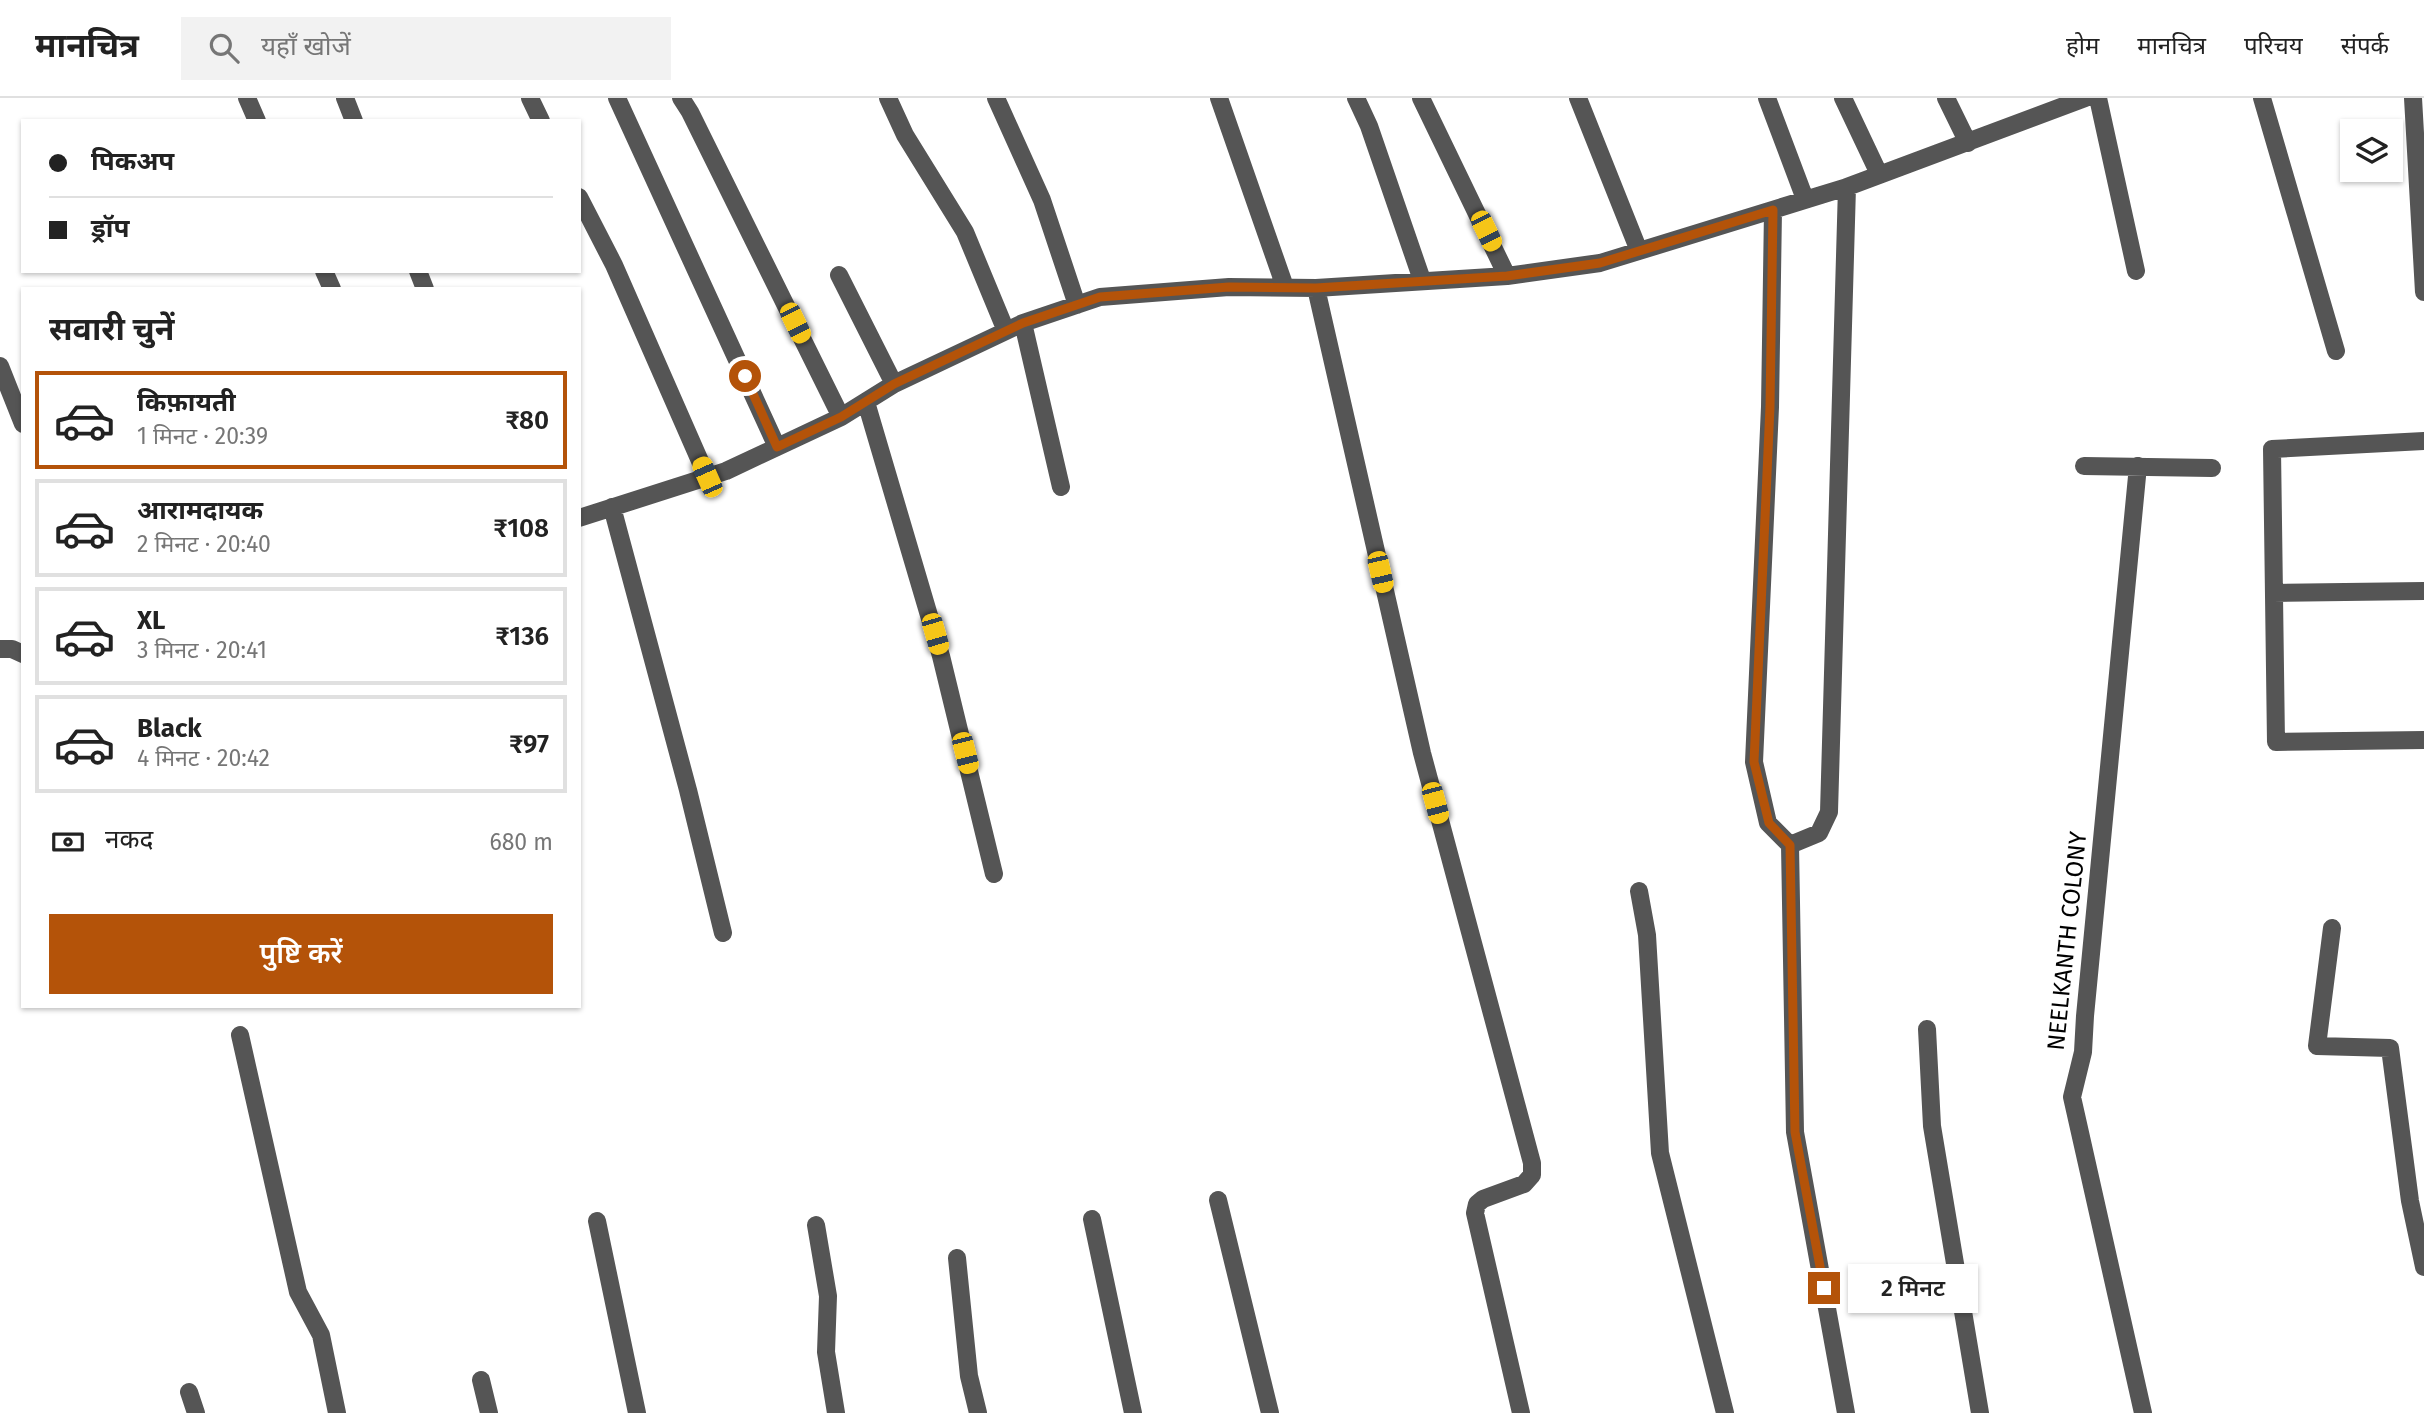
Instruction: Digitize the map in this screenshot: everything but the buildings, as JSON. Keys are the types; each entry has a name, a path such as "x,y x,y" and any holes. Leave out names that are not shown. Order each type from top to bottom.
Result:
{"street":[{"path":"247,98 256,119"},
{"path":"345,98 353,119"},
{"path":"530,98 540,119"},
{"path":"617,98 777,447"},
{"path":"681,98 841,417"},
{"path":"888,98 905,135 965,232 1006,331"},
{"path":"996,98 1042,200 1077,305"},
{"path":"1219,98 1285,288"},
{"path":"1356,98 1370,126 1422,280"},
{"path":"1420,98 1507,276"},
{"path":"1578,98 1639,251"},
{"path":"1767,98 1805,199"},
{"path":"1843,98 1878,174"},
{"path":"1946,98 1968,143"},
{"path":"581,517 726,471 841,417 894,384 1023,323 1100,297 1229,287 1316,288 1507,276 1600,263 1847,187 1968,143 2042,106 2085,98"},
{"path":"2098,98 2136,271"},
{"path":"2262,98 2336,351"},
{"path":"2417,108 2424,292"},
{"path":"1790,845 1819,833 1829,812 1847,187"},
{"path":"581,201 614,265 707,477"},
{"path":"1773,210 1770,407 1754,762 1769,823 1790,845 1795,1132 1846,1413"},
{"path":"839,275 894,384"},
{"path":"1316,288 1422,753 1532,1163 1532,1175 1524,1184 1483,1199 1477,1204 1475,1213 1521,1413"},
{"path":"1023,323 1062,487"},
{"path":"0,366 21,419"},
{"path":"866,401 941,656 994,874"},
{"path":"2424,441 2272,449 2276,742 2424,740"},
{"path":"2084,466 2211,468"},
{"name":"NEELKANTH COLONY","path":"2138,467 2083,1052 2072,1097 2143,1413"},
{"path":"612,508 688,790 723,933"},
{"path":"2274,593 2424,591"},
{"path":"0,649 12,649 21,653"},
{"path":"1639,891 1647,934 1660,1153 1725,1413"},
{"path":"2332,928 2317,1046 2390,1048 2410,1201 2424,1267"},
{"path":"1927,1029 1932,1126 1980,1413"},
{"path":"240,1035 298,1292 321,1335 337,1413"},
{"path":"1219,1200 1270,1413"},
{"path":"1092,1219 1133,1413"},
{"path":"597,1221 637,1413"},
{"path":"816,1225 828,1296 826,1352 836,1413"},
{"path":"957,1258 970,1376 978,1413"},
{"path":"481,1380 489,1413"},
{"path":"189,1392 196,1413"}],"route":[{"path":"745,376 777,447 841,417 894,384 1023,323 1100,297 1229,287 1316,288 1507,276 1600,263 1773,210 1770,407 1754,762 1769,823 1790,845 1795,1132 1824,1288"}]}
